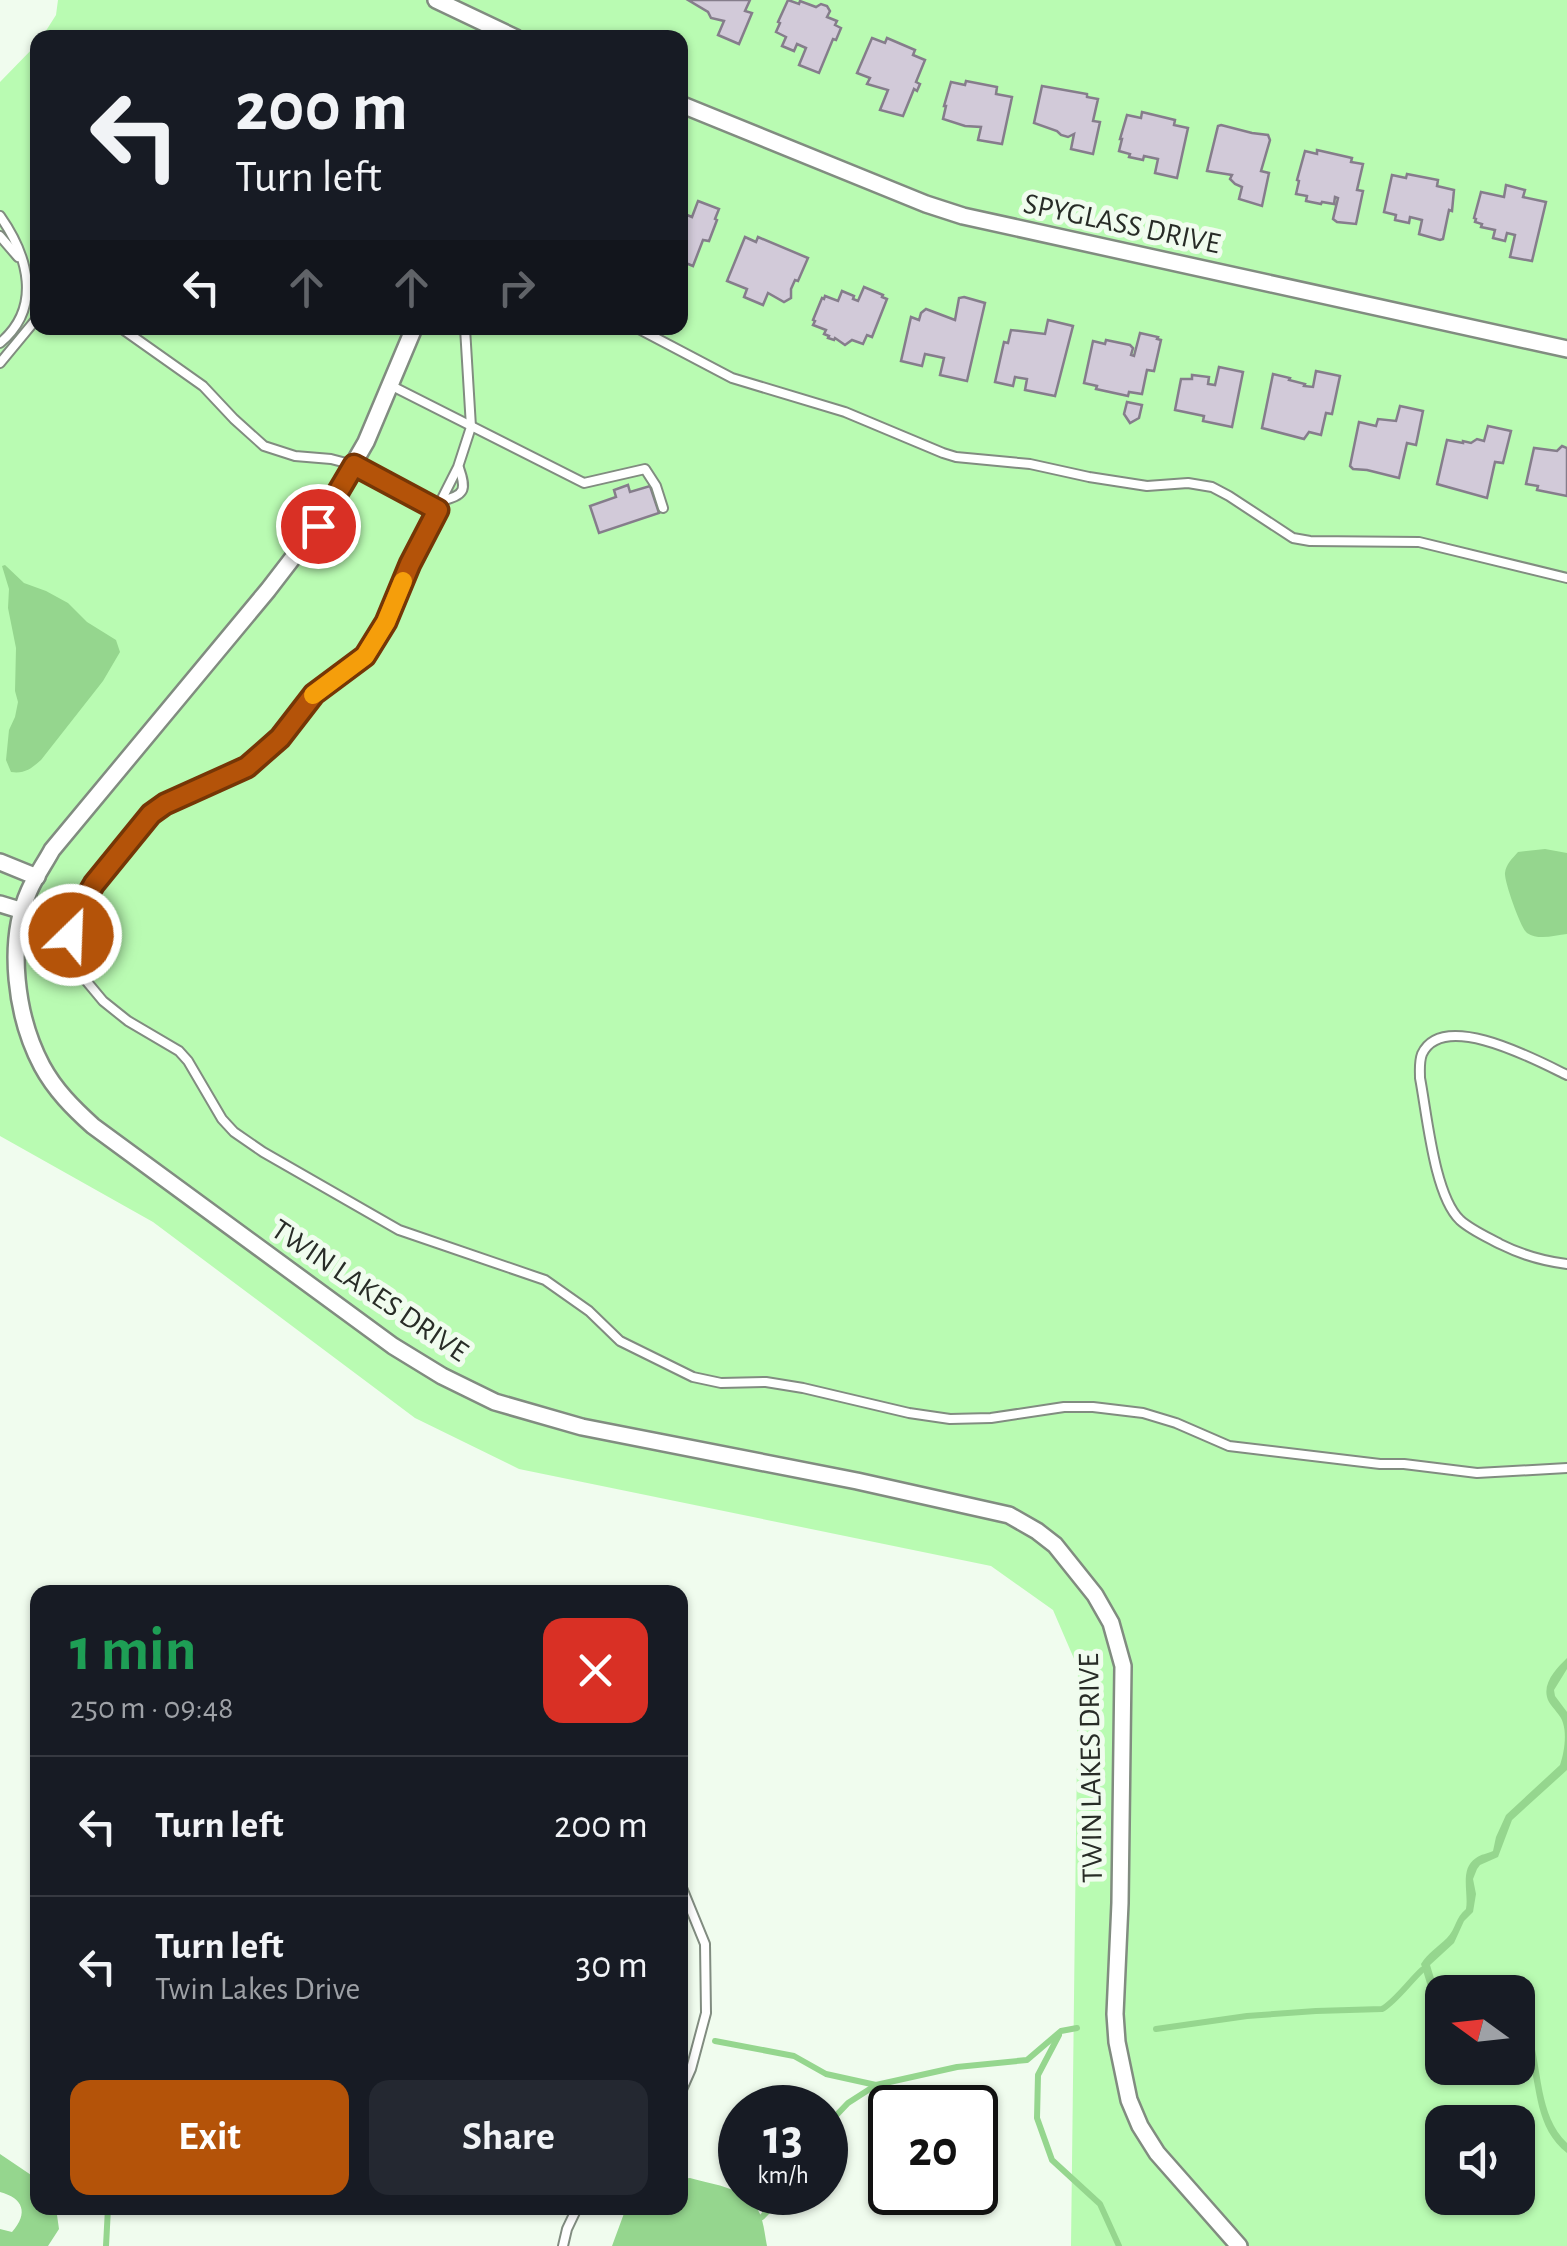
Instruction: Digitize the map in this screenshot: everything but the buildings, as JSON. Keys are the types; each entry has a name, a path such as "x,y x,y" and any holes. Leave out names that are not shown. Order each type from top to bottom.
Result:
{"street":[{"path":"436,0 499,30"},
{"name":"SPYGLASS DRIVE","path":"688,107 962,216 1567,349"},
{"name":"TWIN LAKES DRIVE","path":"411,335 354,465 318,526 52,850 28,892 17,948 18,989 34,1049 62,1097 108,1137 393,1346 495,1402 582,1427 971,1506 1022,1522 1055,1545 1111,1624 1123,1666 1115,2014 1129,2100 1157,2153 1238,2246"},
{"path":"0,862 37,877"},
{"path":"0,904 23,911"}],"lane":[{"path":"0,216 26,267 27,295 14,330 0,343"},
{"path":"0,236 30,271"},
{"path":"0,364 30,327"},
{"path":"131,335 203,386 264,446 295,456 354,465 438,510"},
{"path":"465,335 470,426 444,500 410,564 386,622 365,656 314,694 280,738 247,767 151,814 94,884 74,923 70,947 78,971 103,1001 178,1051 234,1132 294,1172 399,1230 545,1280 588,1311 620,1341 693,1377 804,1388 950,1419 991,1418 1064,1407 1143,1413 1229,1446 1476,1474 1567,1468"},
{"path":"650,335 732,378 845,412 956,457 1030,464 1147,486 1188,483 1229,496 1293,538 1310,542 1419,542 1567,578"},
{"path":"390,385 584,483 646,469 663,508"},
{"path":"1567,1075 1529,1056 1461,1035 1434,1041 1420,1062 1440,1182 1457,1218 1521,1254 1567,1264"},
{"path":"688,1903 705,1944 706,2013 688,2076"},
{"path":"563,2246 574,2215"}],"shaded area":[{"path":"58,0 1567,0 1567,2246 1071,2246 1078,1668 1053,1610 991,1566 519,1469 415,1418 153,1222 0,1136 0,82 30,51 30,335 688,335 688,30 46,30 56,15"},
{"path":"2,566 24,583 68,603 87,622 116,640 120,652 103,681 41,760 20,772 11,772 6,760 9,730 18,702 16,648 8,608 9,589"},
{"path":"1545,849 1567,853 1567,934 1542,937 1524,930 1505,873 1518,852"},
{"path":"1567,1658 1567,1669 1554,1690 1567,1712 1567,1770 1512,1820 1498,1857 1477,1869 1473,1879 1473,1912 1454,1943 1430,1965 1433,1975 1425,1977 1421,1964 1450,1935 1466,1909 1466,1875 1471,1863 1493,1851 1506,1815 1560,1765 1564,1728 1546,1690"},
{"path":"1535,2051 1548,2113 1567,2143 1567,2153 1549,2132 1539,2107"},
{"path":"0,2154 30,2174 30,2215 57,2215 59,2229 48,2246 0,2246 0,2229 12,2232 22,2213 14,2198 0,2192"},
{"path":"688,2178 718,2186 718,2215 760,2215 767,2246 612,2246 623,2215 688,2215"}],"waterway":[{"path":"1156,2029 1247,2016 1382,2009 1422,1970"},
{"path":"848,2103 876,2085 957,2067 1027,2060 1061,2031 1077,2028"},
{"path":"1059,2035 1038,2075 1037,2118 1052,2160 1100,2204 1119,2246"},
{"path":"715,2041 794,2056 826,2074 876,2085"},
{"path":"106,2246 108,2215"}],"slow traffic":[{"path":"313,695 365,656 386,622 403,581"}],"route":[{"path":"71,935 94,884 151,814 247,767 280,738 314,694 365,656 386,622 438,510 354,465 318,526"}]}
